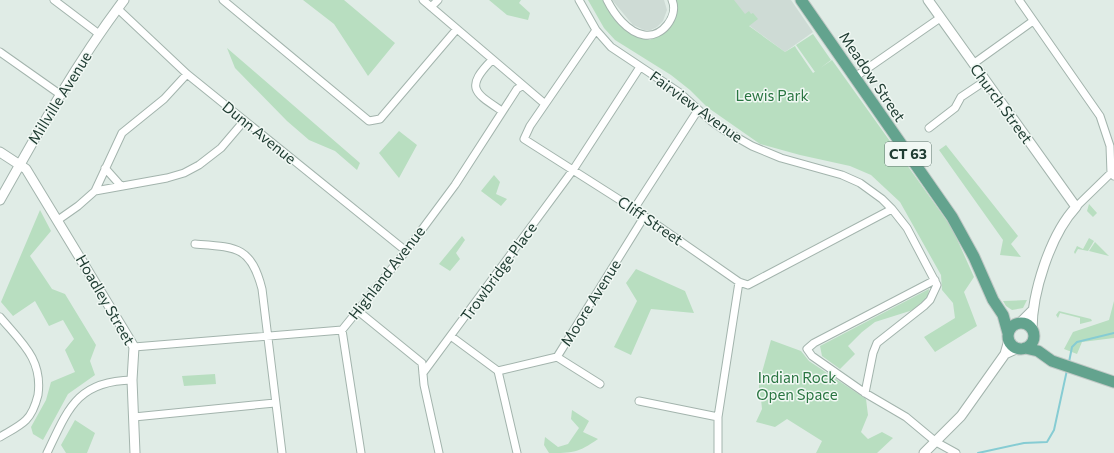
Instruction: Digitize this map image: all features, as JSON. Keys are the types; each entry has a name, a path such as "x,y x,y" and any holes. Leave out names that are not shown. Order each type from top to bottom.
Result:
{"main road":[{"name":"Meadow Street","path":"801,0 952,218 974,257 993,300 1003,315 1009,336"},
{"name":"Meadow Street","path":"1003,315 1018,323"},
{"name":"CT 63","path":"1018,323 1027,325 1033,334"},
{"path":"1018,323 1009,336 1012,345 1038,351 1052,361 1114,382"},
{"path":"1021,348 1030,344 1033,334"},
{"path":"1033,334 1038,351"}],"street":[{"path":"54,0 100,34"},
{"name":"Millville Avenue","path":"0,200 18,165 61,95 100,34 124,0"},
{"path":"223,0 369,121 380,119 456,30"},
{"path":"423,0 456,30 545,104"},
{"path":"432,7 438,0"},
{"name":"Fairview Avenue","path":"578,0 596,30 611,47 680,93 711,121 752,146 781,158 842,175 860,183 892,209 906,228 935,280"},
{"path":"607,0 624,24 634,31 646,36 656,33 669,23 674,8 672,0"},
{"name":"Church Street","path":"928,0 1076,207"},
{"path":"1019,0 1100,116 1110,146 1113,173 1066,218 1051,246 1032,311 1033,334"},
{"name":"Dunn Avenue","path":"118,9 187,74 406,251"},
{"path":"855,77 940,18"},
{"path":"973,64 1033,21"},
{"name":"Cliff Street","path":"596,30 530,126 524,139 634,209 739,282"},
{"path":"0,52 61,95"},
{"path":"492,60 477,78 476,90 479,96 502,111"},
{"name":"Trowbridge Place","path":"423,373 452,337 573,170 640,66"},
{"path":"95,192 122,133 164,99 187,74"},
{"path":"929,128 955,108 962,97 985,81"},
{"name":"Highland Avenue","path":"134,347 342,330 406,251 454,185 517,89 522,86"},
{"path":"634,209 698,110"},
{"path":"58,220 95,192 149,182 184,173 200,165 221,148 244,121"},
{"name":"Hoadley Street","path":"0,152 26,169 134,347 132,380 135,453"},
{"path":"105,168 121,186"},
{"path":"718,453 718,417 739,282 748,285 892,209"},
{"name":"Moore Avenue","path":"498,371 557,357 644,217"},
{"path":"195,244 225,246 238,250 254,264 262,289 282,453"},
{"path":"865,393 873,353 877,343 930,300 936,285 935,280 814,343 807,349 812,356 865,393 906,417 936,442 956,453"},
{"path":"358,311 422,363 424,385 439,453"},
{"path":"1018,323 1032,311"},
{"path":"0,317 30,353 37,366 40,382 37,399 26,420 0,437"},
{"path":"342,330 361,453"},
{"path":"924,453 961,416 1004,354 1009,336"},
{"path":"452,337 498,371 517,453"},
{"path":"1004,354 1021,348"},
{"path":"557,357 600,384"},
{"path":"47,453 67,411 78,398 94,387 114,380 132,380"},
{"path":"639,401 718,417"},
{"path":"134,417 275,403"}],"shaded area":[{"path":"612,0 664,0 667,10 663,21 657,27 651,30 644,30 633,25"},
{"path":"704,0 791,0 813,32 785,52 747,24"}],"green space":[{"path":"303,0 344,0 395,43 368,76 334,24"},
{"path":"489,0 521,0 519,3 530,13 528,20 507,15"},
{"name":"Lewis Park","path":"588,0 604,0 637,37 650,40 662,33 675,0 734,0 745,14 749,11 758,19 749,26 785,52 795,46 813,73 832,60 952,228 974,277 964,292 977,326 935,352 924,337 955,318 953,303 942,290 941,275 900,202 871,175 850,166 760,144 707,107 690,90 671,75 615,40 604,28"},
{"path":"813,34 831,60 815,72 796,45"},
{"path":"227,48 360,163 357,170 335,151 309,140 287,121 235,68"},
{"path":"399,131 417,145 399,178 379,153"},
{"path":"946,145 1018,236 1011,244 1021,257 1000,255 1003,240 939,150"},
{"path":"494,175 500,182 496,194 507,199 501,206 481,191"},
{"path":"1089,204 1097,213 1093,217 1087,211"},
{"path":"40,210 51,231 30,256 52,289 65,294 96,345 90,361 95,375 68,394 43,440 33,434 31,427 46,400 51,382 75,372 65,350 74,339 63,320 49,326 35,301 13,316 1,302"},
{"path":"462,236 465,240 456,253 460,259 450,271 439,264"},
{"path":"1089,238 1094,241 1088,251 1078,249 1075,254 1074,252 1077,246 1083,249"},
{"path":"1095,242 1109,256 1089,251"},
{"path":"636,269 685,291 694,313 651,309 631,355 614,347 637,301 626,283"},
{"path":"929,289 928,297 913,310 875,322 862,332 848,346 855,354 840,369 822,356 820,346"},
{"path":"1027,300 1023,308 1012,310 1006,306 1003,301"},
{"path":"1114,301 1114,338 1082,342 1077,354 1064,349 1073,332 1109,320"},
{"path":"1059,311 1091,319 1092,321 1080,324 1080,318 1060,313 1058,318 1056,315"},
{"name":"Indian Rock Open Space","path":"771,340 801,351 809,361 866,399 868,415 861,432 868,439 882,432 893,438 877,453 816,453 822,441 787,419 775,427 756,422 762,409 761,399 759,398 759,383"},
{"path":"215,374 216,384 184,386 182,376"},
{"path":"572,410 589,421 583,432 598,439 580,450 564,453 549,453 544,445 545,437 558,447 568,444 579,428 571,419"},
{"path":"75,420 95,433 87,453 66,453 61,445"}],"waterway":[{"path":"1069,362 1072,347 1077,342 1114,333"},
{"path":"978,453 1024,443 1047,442 1054,430 1067,370"}]}
